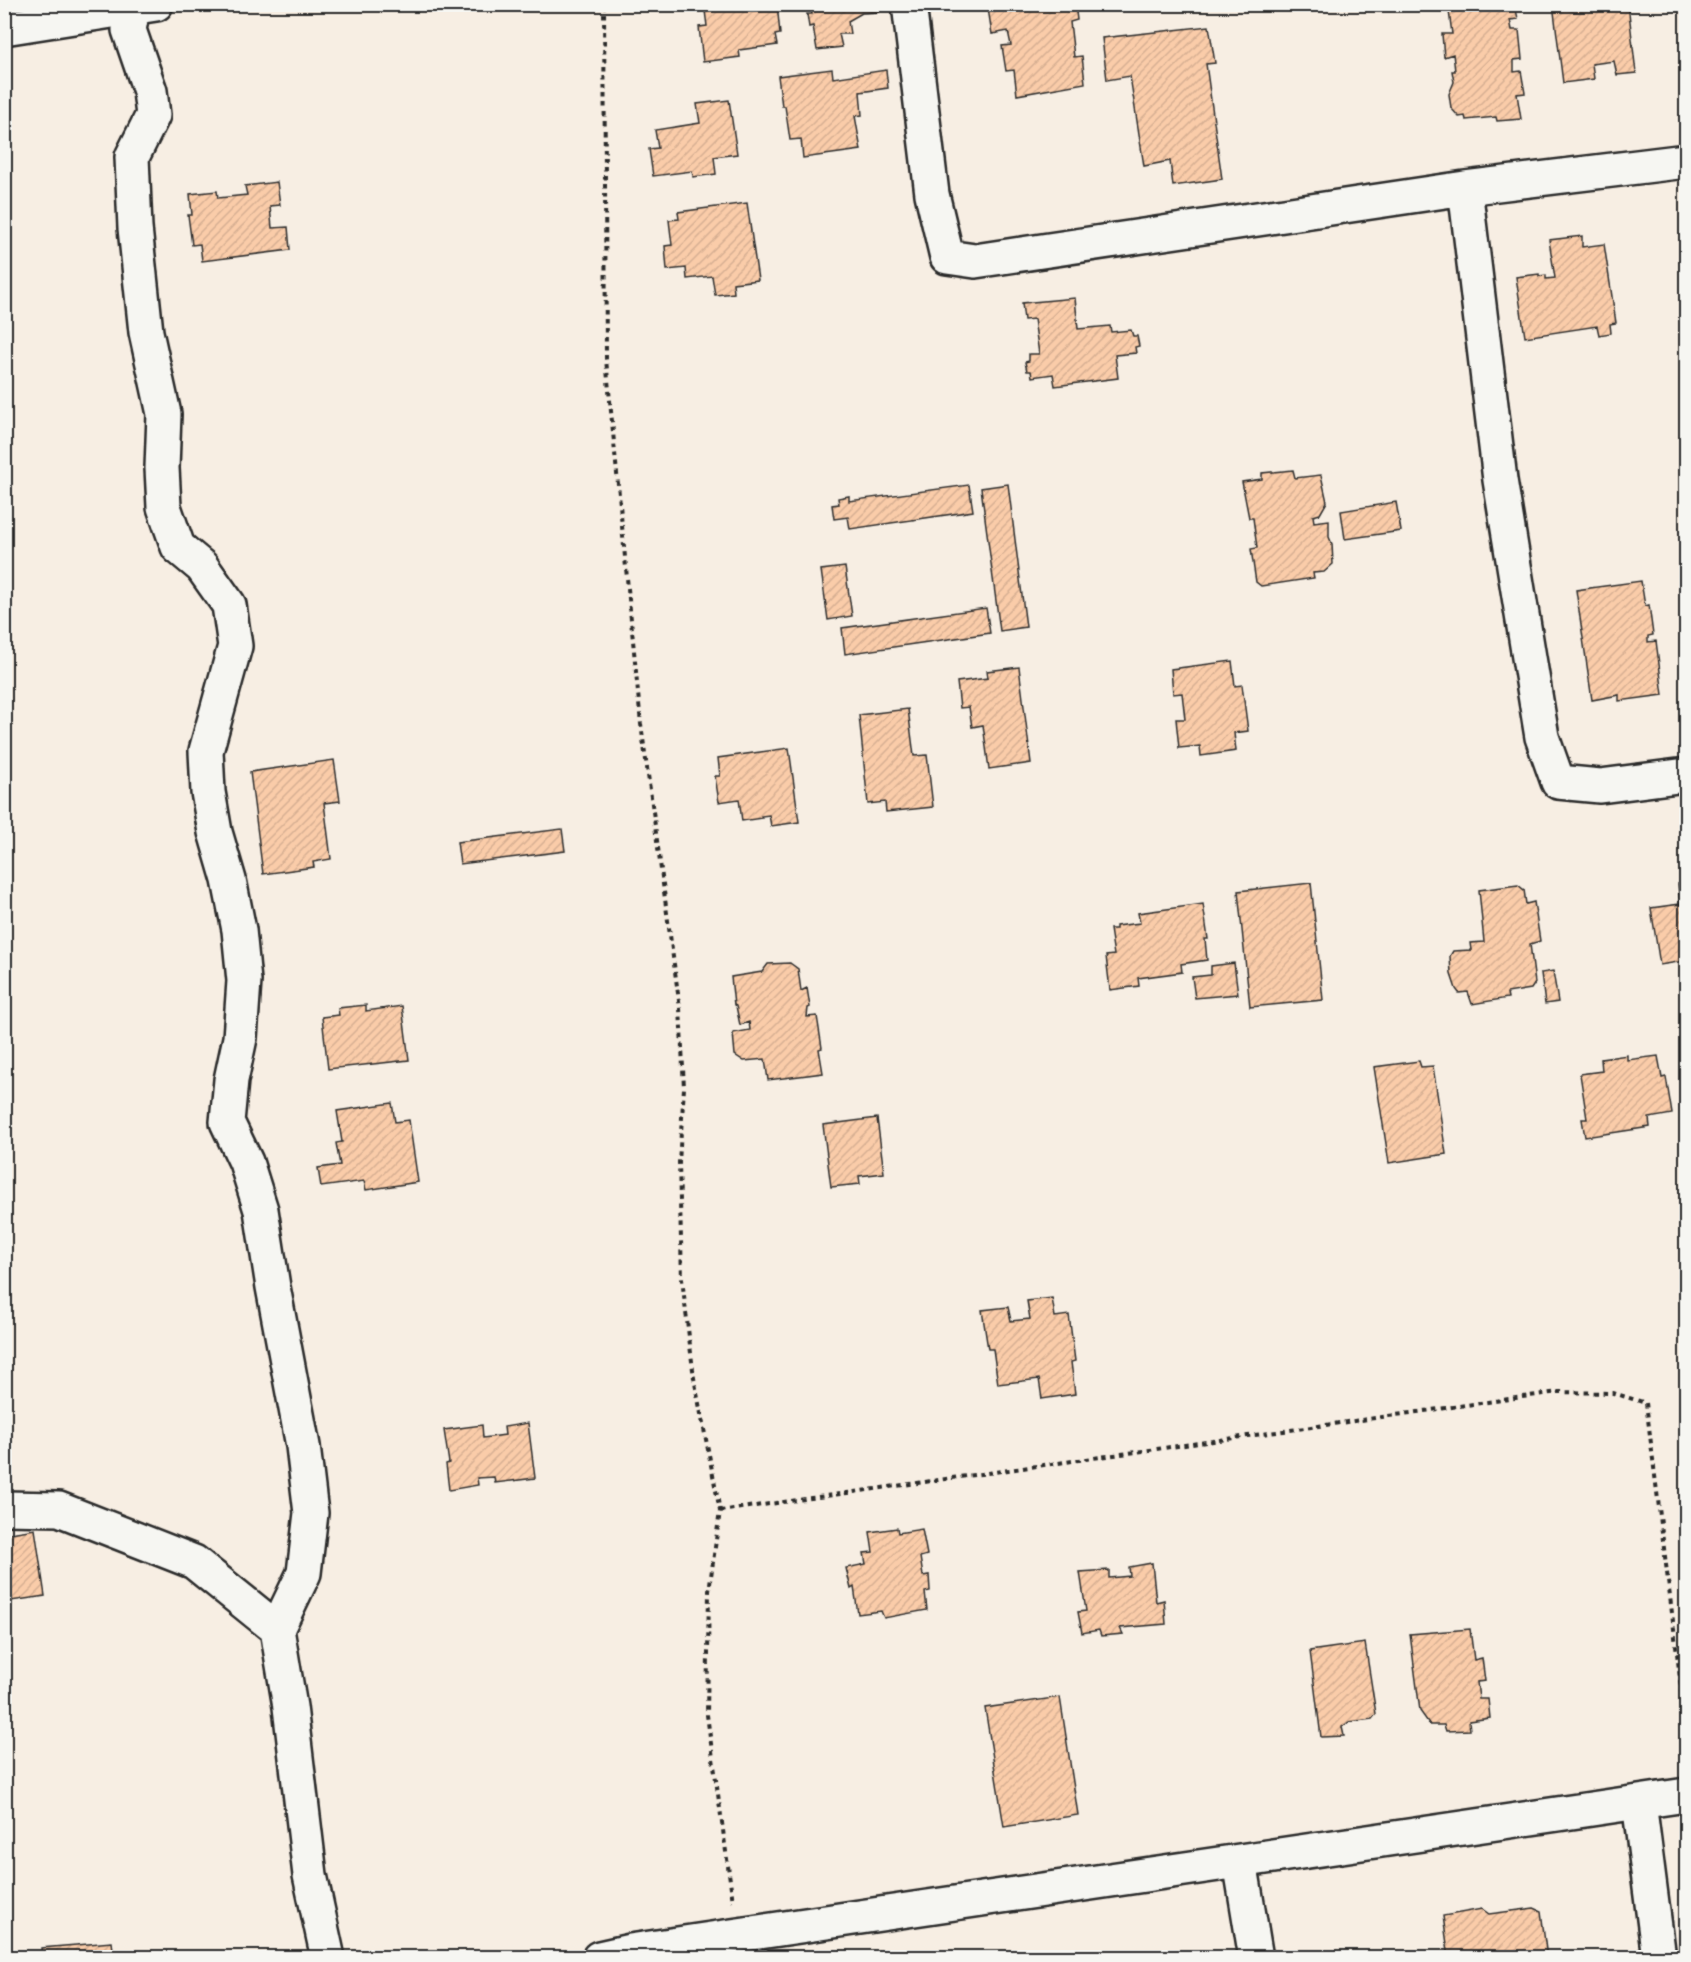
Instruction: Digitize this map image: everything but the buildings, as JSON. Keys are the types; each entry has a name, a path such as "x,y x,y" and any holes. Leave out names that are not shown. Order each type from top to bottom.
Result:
{"street":[{"path":"909,4 932,194 947,257 975,261 1465,188 1686,162"},
{"path":"4,28 144,6"},
{"path":"144,6 129,30 150,91 153,115 132,157 135,228 146,332 164,414 162,468 164,507 178,547 202,567 228,605 235,645 206,751 208,792 215,832 229,880 239,930 244,981 240,1038 231,1080 227,1122 246,1162 261,1210 303,1446 311,1513 304,1573 277,1629 290,1707 310,1875 328,1958"},
{"path":"1465,188 1500,480 1542,736 1558,782 1599,786 1686,775"},
{"path":"4,1508 59,1509 194,1562 277,1629"},
{"path":"599,1958 630,1951 1686,1796"},
{"path":"1640,1802 1659,1958"},
{"path":"1240,1861 1256,1958"}],"path":[{"path":"604,4 606,359 641,724 680,1008 684,1088 679,1162 682,1279 694,1378 720,1511 709,1590 707,1715 738,1935"},
{"path":"720,1511 1558,1392 1613,1393 1646,1403 1686,1725"}]}
